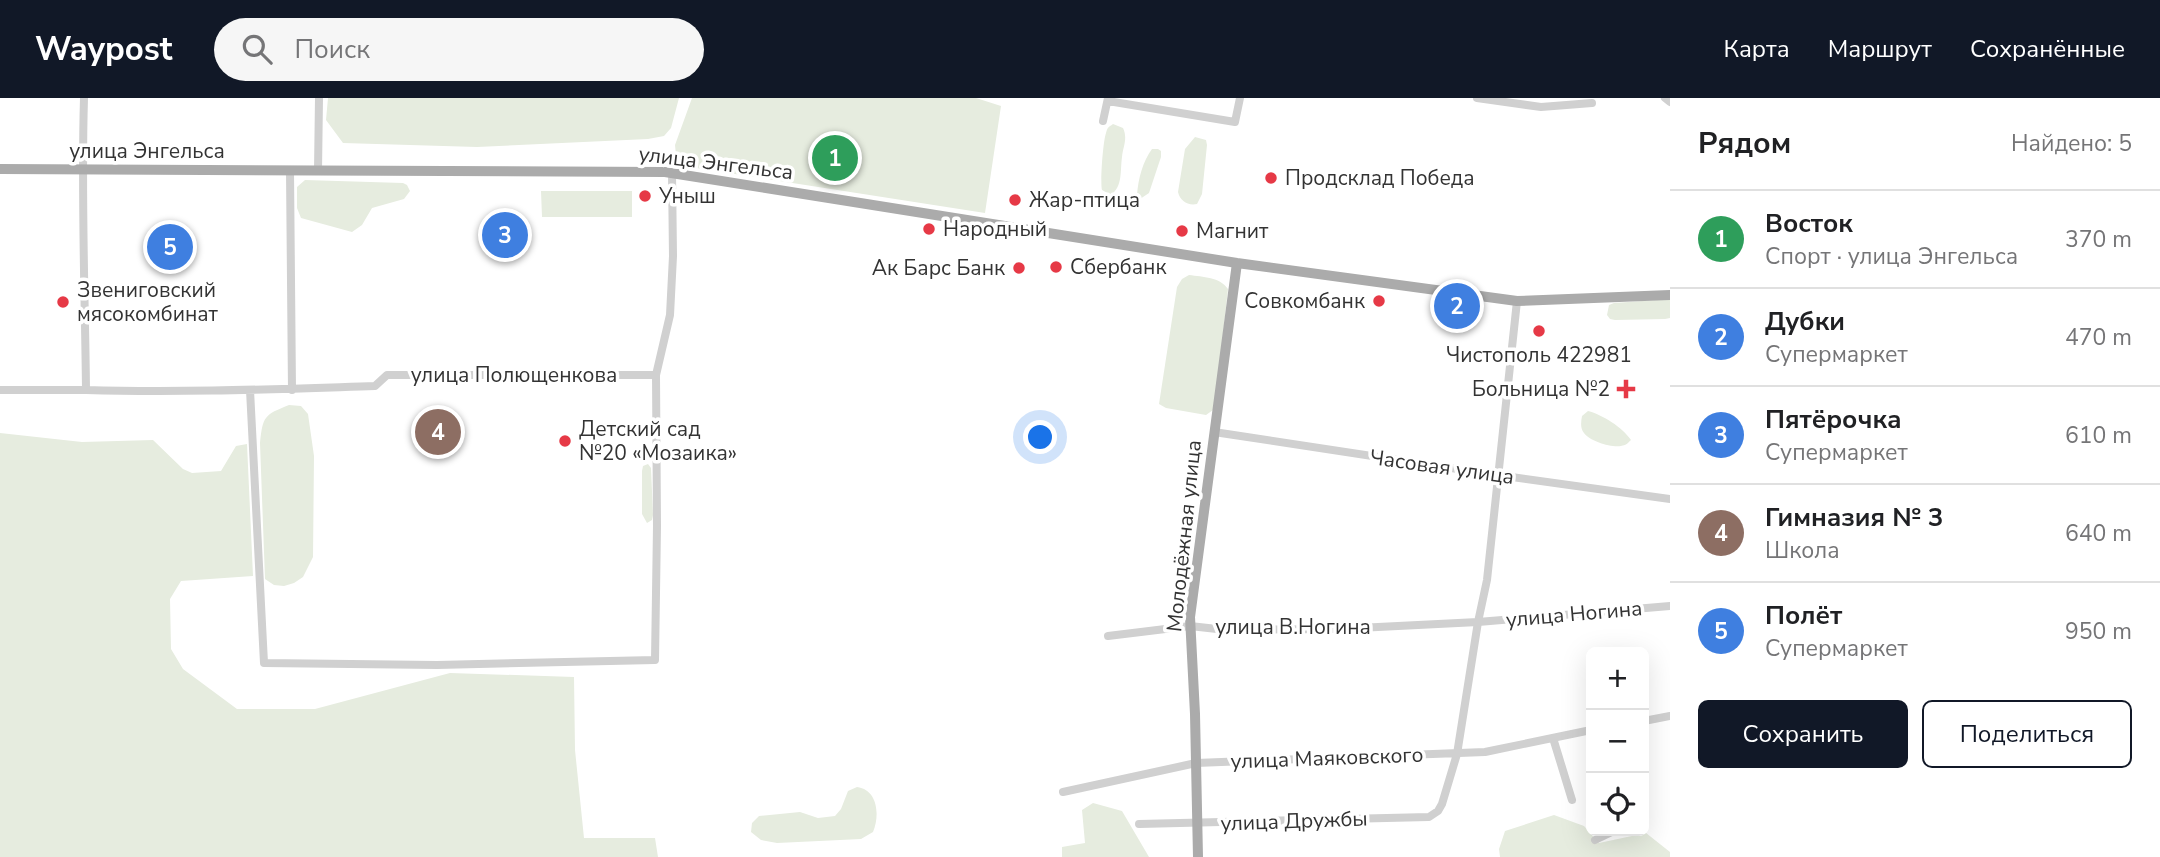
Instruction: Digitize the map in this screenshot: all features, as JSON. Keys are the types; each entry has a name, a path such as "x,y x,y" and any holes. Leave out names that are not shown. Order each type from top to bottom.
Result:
{"main road":[{"name":"улица Энгельса","path":"0,169 530,170 672,173 1237,262 1517,301 1670,295"},
{"name":"Молодёжная улица","path":"1198,857 1190,626 1237,262"}],"street":[{"path":"83,98 86,390"},
{"path":"318,171 319,98"},
{"path":"1103,121 1108,99 1235,122 1240,98"},
{"path":"1476,98 1541,107 1592,103"},
{"path":"1665,98 1670,102"},
{"path":"290,171 292,390"},
{"path":"250,390 264,663 437,665 655,660 656,375 670,316 673,256 672,173"},
{"path":"1457,754 1487,580 1517,301"},
{"name":"улица Полющенкова","path":"0,390 292,390 375,386 387,375 656,375"},
{"name":"Часовая улица","path":"1214,432 1670,499"},
{"name":"улица Ногина","path":"1478,622 1670,606"},
{"name":"улица В.Ногина","path":"1108,636 1190,626 1226,630 1338,629 1478,622"},
{"path":"1649,719 1670,716"},
{"name":"улица Маяковского","path":"1063,792 1196,763 1485,752 1586,731"},
{"path":"1553,738 1572,800"},
{"name":"улица Дружбы","path":"1139,824 1429,817 1438,811 1442,804 1457,754"},
{"path":"1595,840 1603,836"}],"shaded area":[{"path":"328,98 679,98 671,128 664,136 477,147 343,143 326,120"},
{"path":"692,98 976,98 1001,106 985,213 677,165 675,145"},
{"path":"1113,124 1123,128 1125,139 1119,183 1111,195 1102,190 1101,179 1105,137 1108,128"},
{"path":"1195,137 1206,140 1207,145 1202,194 1197,204 1183,200 1178,192 1185,149"},
{"path":"1152,149 1161,151 1161,157 1149,193 1140,199 1137,195 1140,177"},
{"path":"305,180 403,183 410,191 404,199 372,208 362,225 352,232 301,218 297,208 297,187"},
{"path":"541,191 632,191 632,217 542,217"},
{"path":"1189,275 1216,280 1228,289 1215,406 1206,415 1166,408 1159,404 1177,287 1182,279"},
{"path":"1670,299 1670,318 1615,320 1607,315 1609,305 1614,303"},
{"path":"289,405 301,406 308,414 314,456 313,557 303,577 284,586 274,585 265,579 260,443 266,418 274,411"},
{"path":"1588,411 1612,422 1631,440 1625,445 1612,446 1591,439 1584,433 1581,425 1582,416"},
{"path":"0,433 82,442 153,440 183,469 192,473 221,471 236,446 247,444 253,576 181,581 170,599 171,649 183,669 237,709 315,709 450,673 574,677 575,750 584,838 655,838 658,857 0,857"},
{"path":"648,464 651,468 653,515 652,520 647,523 642,514 642,471 643,466"},
{"path":"857,787 869,793 877,811 873,832 861,839 777,843 761,840 751,832 752,823 759,816 800,812 818,818 835,816 848,791"},
{"path":"1093,803 1122,811 1149,857 1062,857 1062,847 1085,843 1082,810"},
{"path":"1554,815 1584,826 1586,836 1593,836 1599,843 1649,835 1670,852 1670,857 1500,857 1499,849 1505,831"}],"place":[{"name":"Восток","path":"835,158"},
{"name":"Продсклад Победа","path":"1271,178"},
{"name":"Уныш","path":"645,196"},
{"name":"Жар-птица","path":"1015,200"},
{"name":"Народный","path":"929,229"},
{"name":"Магнит","path":"1182,231"},
{"name":"Пятёрочка","path":"505,235"},
{"name":"Полёт","path":"170,247"},
{"name":"Сбербанк","path":"1056,267"},
{"name":"Ак Барс Банк","path":"1019,268"},
{"name":"Совкомбанк","path":"1379,301"},
{"name":"Звениговский мясокомбинат","path":"63,302"},
{"name":"Дубки","path":"1457,306"},
{"name":"Чистополь 422981","path":"1539,331"},
{"name":"Больница №2","path":"1626,389"},
{"name":"Гимназия № 3","path":"438,432"},
{"name":"Детский сад №20 «Мозаика»","path":"565,441"}]}
